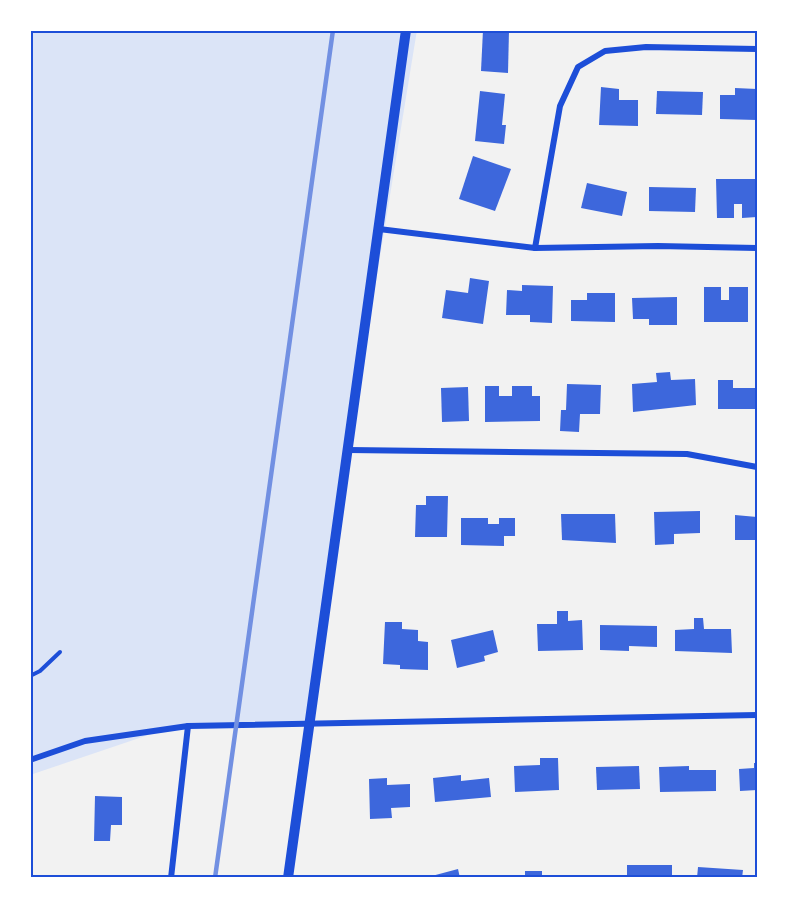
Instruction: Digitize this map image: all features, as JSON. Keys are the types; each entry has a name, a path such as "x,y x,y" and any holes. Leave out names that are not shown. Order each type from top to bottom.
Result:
{"main road":[{"path":"288,878 312,722 406,30"}],"street":[{"path":"535,248 560,105 578,67 605,51 646,47 757,49"},
{"path":"379,229 535,248 658,246 757,248"},
{"path":"349,450 687,454 757,466"},
{"path":"30,760 84,741 188,726 757,715"},
{"path":"171,878 188,726"}],"lane":[{"path":"30,676 40,671 60,652"}],"shaded area":[{"path":"30,30 417,30 325,594 310,726 163,730 30,775"}],"building":[{"path":"483,30 509,30 508,73 481,71"},
{"path":"601,87 619,89 619,100 638,100 638,126 599,125"},
{"path":"735,88 757,89 757,120 720,119 720,95 735,95"},
{"path":"480,91 505,94 502,125 506,125 504,144 475,141"},
{"path":"657,91 703,92 702,115 656,114"},
{"path":"473,156 511,169 495,211 459,199"},
{"path":"716,179 757,179 757,217 742,218 742,204 734,204 734,218 717,218"},
{"path":"587,183 627,192 622,216 581,208"},
{"path":"649,187 696,188 695,212 649,211"},
{"path":"470,278 489,281 483,324 442,318 446,290 468,293"},
{"path":"522,285 553,286 552,323 530,322 530,315 506,315 507,290 522,291"},
{"path":"704,287 721,287 721,300 729,300 729,287 748,287 748,322 704,322"},
{"path":"587,293 615,293 615,322 571,321 571,300 587,300"},
{"path":"677,297 677,325 649,325 649,319 633,319 632,298"},
{"path":"670,372 671,380 695,379 696,405 633,412 632,384 657,382 656,373"},
{"path":"718,380 733,380 733,388 757,388 757,409 718,409"},
{"path":"567,384 601,385 600,414 580,414 579,432 560,431 561,410 566,410"},
{"path":"485,386 499,386 499,396 512,396 512,386 532,386 532,396 540,396 540,421 485,422"},
{"path":"468,387 469,421 442,422 441,388"},
{"path":"426,496 448,496 447,537 415,537 416,505 426,505"},
{"path":"700,511 700,533 674,534 674,544 655,545 654,512"},
{"path":"561,514 615,514 616,543 562,540"},
{"path":"735,515 757,517 757,540 735,540"},
{"path":"461,518 488,518 488,524 499,524 499,518 515,518 515,536 504,536 504,546 461,545"},
{"path":"557,611 568,611 568,621 582,620 583,650 538,651 537,624 557,624"},
{"path":"694,618 703,618 704,629 731,629 732,653 675,651 675,630 694,629"},
{"path":"385,622 402,622 402,629 418,630 418,641 428,642 428,670 400,669 400,665 383,664"},
{"path":"600,625 657,626 657,647 629,646 629,651 600,650"},
{"path":"493,630 498,652 484,656 485,661 457,668 451,640"},
{"path":"540,758 558,758 559,790 515,792 514,766 540,765"},
{"path":"754,763 757,763 757,790 740,791 739,769 754,768"},
{"path":"639,766 640,789 597,790 596,767"},
{"path":"689,766 689,770 716,770 716,791 660,792 659,767"},
{"path":"461,775 461,781 489,778 491,797 435,802 433,778"},
{"path":"387,778 387,785 410,784 410,807 391,808 392,818 370,819 369,779"},
{"path":"95,796 122,797 122,825 111,825 110,841 94,841"},
{"path":"627,865 672,865 672,878 627,878"},
{"path":"698,867 743,870 742,878 697,878"},
{"path":"458,869 460,878 428,878 428,877"},
{"path":"525,871 542,871 542,878 525,878"}],"railway":[{"path":"215,878 333,30"}]}
